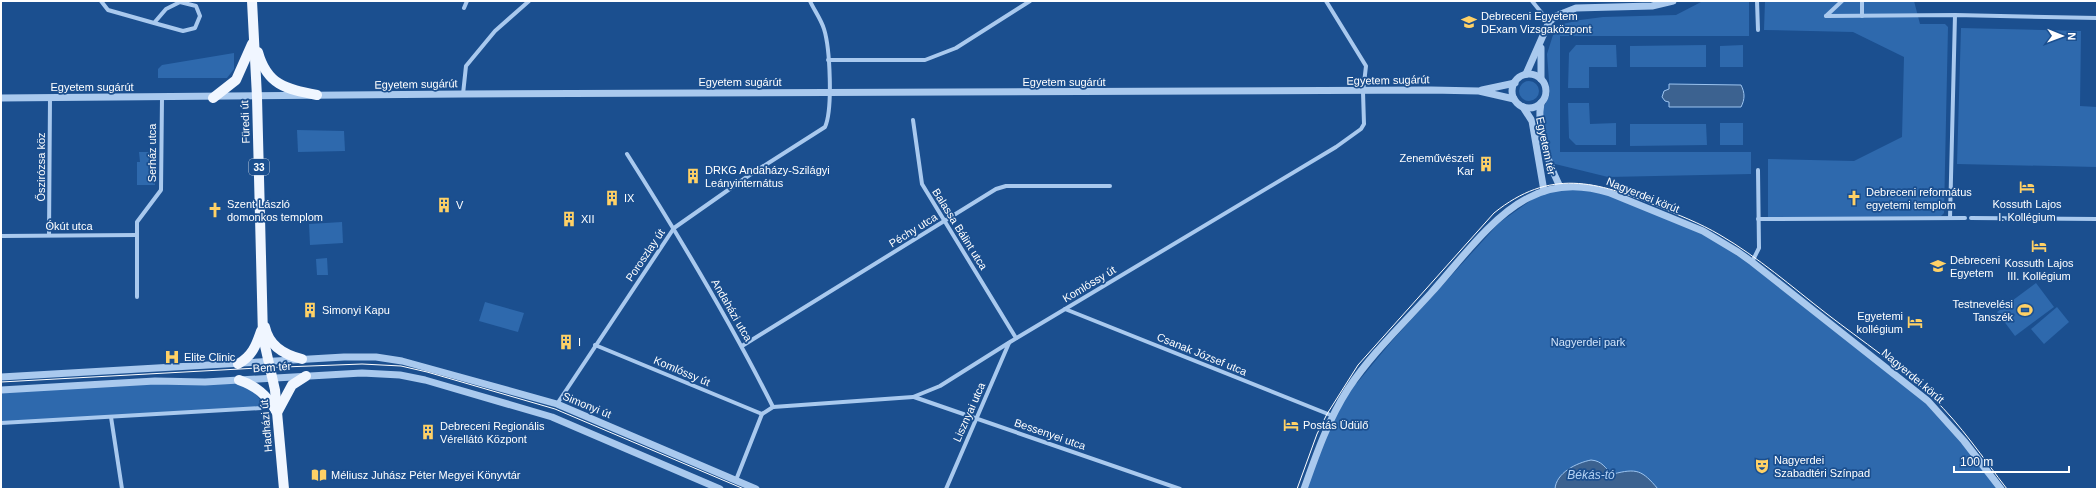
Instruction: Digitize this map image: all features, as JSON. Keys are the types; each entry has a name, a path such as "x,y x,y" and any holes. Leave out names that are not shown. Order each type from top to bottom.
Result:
{"main road":[{"name":"Füredi út","path":"252,1 257,97 263,337 267,362"},
{"path":"254,36 260,60 273,80 288,89 317,95"},
{"path":"213,98 236,80 249,52 254,36"},
{"path":"263,319 266,331 272,342 286,354 302,359"},
{"path":"238,364 248,359 253,351 263,319"},
{"name":"Hadházi út","path":"267,362 272,378 277,412 284,489"},
{"path":"239,380 249,383 262,392 277,412 290,387 306,376"}],"street":[{"path":"101,1 108,10 154,23 188,32 195,28 200,16 196,6 180,2 166,9 154,23"},
{"path":"464,8 467,1"},
{"path":"463,94 466,66 495,30 529,1"},
{"path":"810,1 824,27 828,43 829,93"},
{"path":"828,60 925,60 956,48 1030,1"},
{"path":"1326,1 1366,66 1363,92"},
{"path":"1532,1 1549,22"},
{"path":"1526,74 1541,44 1549,22 1556,16 1576,8 1604,4 1652,6 1673,1"},
{"path":"1757,1 1758,30"},
{"path":"1842,1 1826,16 1955,15 2097,18"},
{"path":"1862,1 1862,16"},
{"path":"1950,218 1955,15"},
{"path":"1541,44 1541,79 1546,89 1545,97 1541,103 1530,108 1523,107 1514,99 1512,91 1514,83 1520,77 1526,74 1534,75 1541,79"},
{"name":"Egyetem sugárút","path":"1,98 213,98 317,95 463,94 1478,91 1514,83"},
{"name":"Egyetem sugárút","path":"1478,91 1514,99"},
{"name":"Komlóssy út","path":"772,407 913,397 940,386 1016,338 1346,140 1361,129 1364,124 1363,92"},
{"name":"Poroszlay út","path":"557,404 674,228 751,174 825,127 830,108 829,93"},
{"name":"Őszirózsa köz","path":"49,236 50,98"},
{"name":"Serház utca","path":"137,297 137,222 161,190 162,98"},
{"name":"Egyetem tér","path":"1541,103 1539,119 1549,163 1560,187"},
{"name":"Egyetem tér","path":"1523,107 1532,121 1544,191"},
{"name":"Balassa Bálint utca","path":"913,120 922,184 1016,338"},
{"name":"Andaházi utca","path":"627,154 674,228 742,346 772,407"},
{"path":"1752,262 1759,248 1758,170"},
{"name":"Péchy utca","path":"742,346 996,189 1006,186 1110,186"},
{"name":"Nagyerdei körút","path":"1304,489 1322,437 1362,368 1499,217 1514,206 1544,191 1560,187 1583,187 1610,193 1703,231 1752,262 1928,401 1964,441 2001,489"},
{"path":"1758,219 1965,218"},
{"path":"1971,218 2097,219"},
{"name":"Ókút utca","path":"1,236 137,235"},
{"name":"Csanak József utca","path":"1065,309 1333,416"},
{"name":"Lisznyai utca","path":"946,489 1010,342"},
{"name":"Komlóssy út","path":"595,345 762,414"},
{"name":"Bem tér","path":"1,377 302,359 362,357 402,361"},
{"name":"Simonyi út","path":"402,361 557,404 756,489"},
{"name":"Bem tér","path":"1,390 155,381 239,380 375,373 400,375 425,380 552,417 720,489"},
{"name":"Bessenyei utca","path":"913,397 1180,489"},
{"path":"736,480 762,414 772,407"},
{"path":"1,423 261,408"},
{"path":"112,417 122,489"}],"green space":[{"path":"1703,1 1749,1 1749,36 1560,36 1560,152 1751,152 1751,174 1608,177 1551,163 1542,111 1550,94 1547,54 1553,35 1563,24 1603,17 1676,15"},
{"path":"1765,1 1914,1 1920,24 1945,24 1948,27 1944,213 1941,216 1768,219 1768,159 1854,161 1902,137 1904,57 1853,32 1764,30"},
{"path":"1961,28 2081,31 2080,106 2097,107 2097,167 1957,164"},
{"path":"1576,45 1616,45 1617,67 1589,67 1589,88 1568,88 1569,53"},
{"path":"1706,45 1706,67 1630,67 1630,46"},
{"path":"1743,45 1743,67 1720,67 1720,46"},
{"path":"234,53 234,69 227,78 158,78 158,69 162,65"},
{"path":"1525,81 1533,81 1539,87 1539,95 1533,101 1525,101 1519,95 1519,87"},
{"path":"1568,103 1589,103 1590,124 1616,123 1616,145 1576,145 1569,138"},
{"path":"1720,123 1743,123 1743,145 1720,145"},
{"path":"1630,124 1706,124 1707,145 1630,146"},
{"path":"297,130 344,131 345,151 298,152"},
{"path":"139,152 155,152 155,185 137,185 137,162 140,162"},
{"name":"Nagyerdei park","path":"1596,189 1703,231 1738,252 1928,401 2001,489 1304,489 1323,437 1352,384 1357,383 1391,342 1499,223 1544,191"},
{"path":"342,222 343,243 310,245 309,224"},
{"path":"327,258 328,275 317,275 316,259"},
{"name":"Testnevelési Tanszék","path":"2036,283 2054,307 2015,336 1997,312"},
{"path":"485,302 524,313 518,332 479,321"},
{"path":"2057,307 2069,322 2044,344 2031,329"},
{"path":"239,380 256,394 265,407 1,423 1,390"}],"water":[{"path":"1669,84 1741,85 1744,96 1741,107 1669,107 1669,102 1665,101 1662,97 1664,91 1669,89"},
{"name":"Békás-tó","path":"1591,460 1601,463 1613,474 1634,471 1643,474 1658,489 1555,489 1556,483 1563,474 1573,466"}],"tram line":[{"path":"1297,489 1317,434 1327,414 1358,365 1494,213 1515,199 1535,189 1554,184 1574,183 1593,185 1635,197 1689,219 1720,235 1748,253 1895,365 1921,387 1953,419 2007,489"},
{"path":"1,382 258,368 362,364 401,366 427,372 555,409 744,489"}],"place":[{"name":"Debreceni Egyetem DExam Vizsgaközpont","path":"1469,22"},
{"name":"Zeneművészeti Kar","path":"1486,164"},
{"name":"DRKG Andaházy-Szilágyi Leányinternátus","path":"693,176"},
{"name":"Kossuth Lajos I. Kollégium","path":"2027,187"},
{"name":"IX","path":"612,198"},
{"name":"Debreceni református egyetemi templom","path":"1854,198"},
{"name":"V","path":"444,205"},
{"name":"Szent László domonkos templom","path":"215,210"},
{"name":"XII","path":"569,219"},
{"name":"Kossuth Lajos III. Kollégium","path":"2039,246"},
{"name":"Debreceni Egyetem","path":"1938,266"},
{"name":"Simonyi Kapu","path":"310,310"},
{"name":"Testnevelési Tanszék","path":"2025,310"},
{"name":"Egyetemi kollégium","path":"1915,322"},
{"name":"I","path":"566,342"},
{"name":"Elite Clinic","path":"172,357"},
{"name":"Postás Üdülő","path":"1291,425"},
{"name":"Debreceni Regionális Vérellátó Központ","path":"428,432"},
{"name":"Nagyerdei Szabadtéri Színpad","path":"1762,466"},
{"name":"Méliusz Juhász Péter Megyei Könyvtár","path":"319,475"}]}
